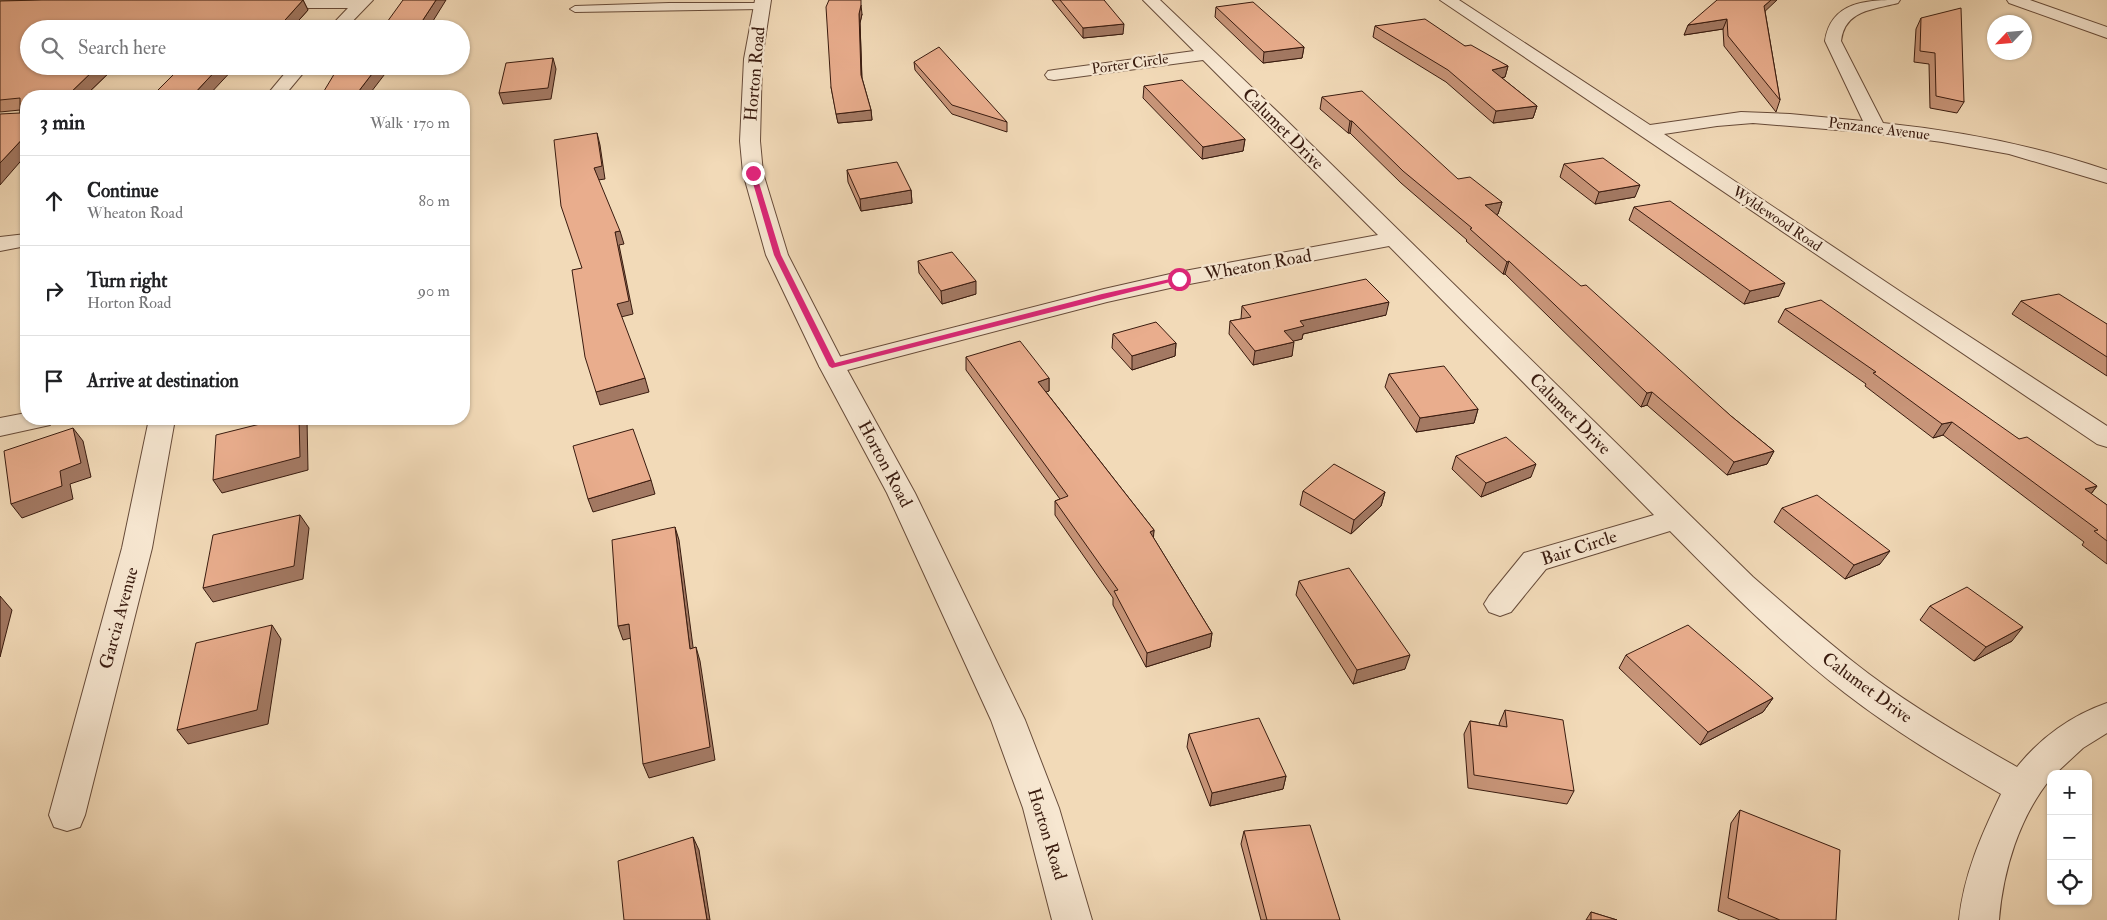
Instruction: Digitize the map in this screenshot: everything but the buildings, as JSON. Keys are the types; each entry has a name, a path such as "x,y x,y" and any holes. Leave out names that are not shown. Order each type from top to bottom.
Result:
{"street":[{"name":"Calumet Drive","path":"1151,0 1742,585 1822,656 1859,685 1945,744 2022,788"},
{"name":"Wyldewood Road","path":"1448,0 2107,438"},
{"path":"1876,127 1833,41 1833,34 1839,22 1852,12 1892,0"},
{"path":"2015,0 2107,33"},
{"path":"254,3 363,2"},
{"path":"345,20 363,2"},
{"name":"Horton Road","path":"762,3 753,59 750,102 753,173 777,255 832,366 901,493 1008,720 1041,808 1072,920"},
{"name":"Porter Circle","path":"1054,75 1207,54"},
{"path":"280,90 293,75"},
{"name":"Penzance Avenue","path":"1647,131 1703,121 1740,118 1876,127 2014,150 2069,164 2107,177"},
{"name":"Wheaton Road","path":"832,366 1104,296 1179,279 1394,240"},
{"path":"0,244 20,241"},
{"path":"0,427 20,423"},
{"name":"Garcia Avenue","path":"67,815 137,548 161,425"},
{"name":"Bair Circle","path":"1500,604 1535,561 1675,519"},
{"path":"1979,920 1981,895 1989,861 2022,788 2043,762 2070,738 2107,717"}],"lane":[{"path":"575,9 668,6 705,8 762,3"}],"route":[{"path":"753,173 777,255 832,366 1104,296 1179,279"}]}
